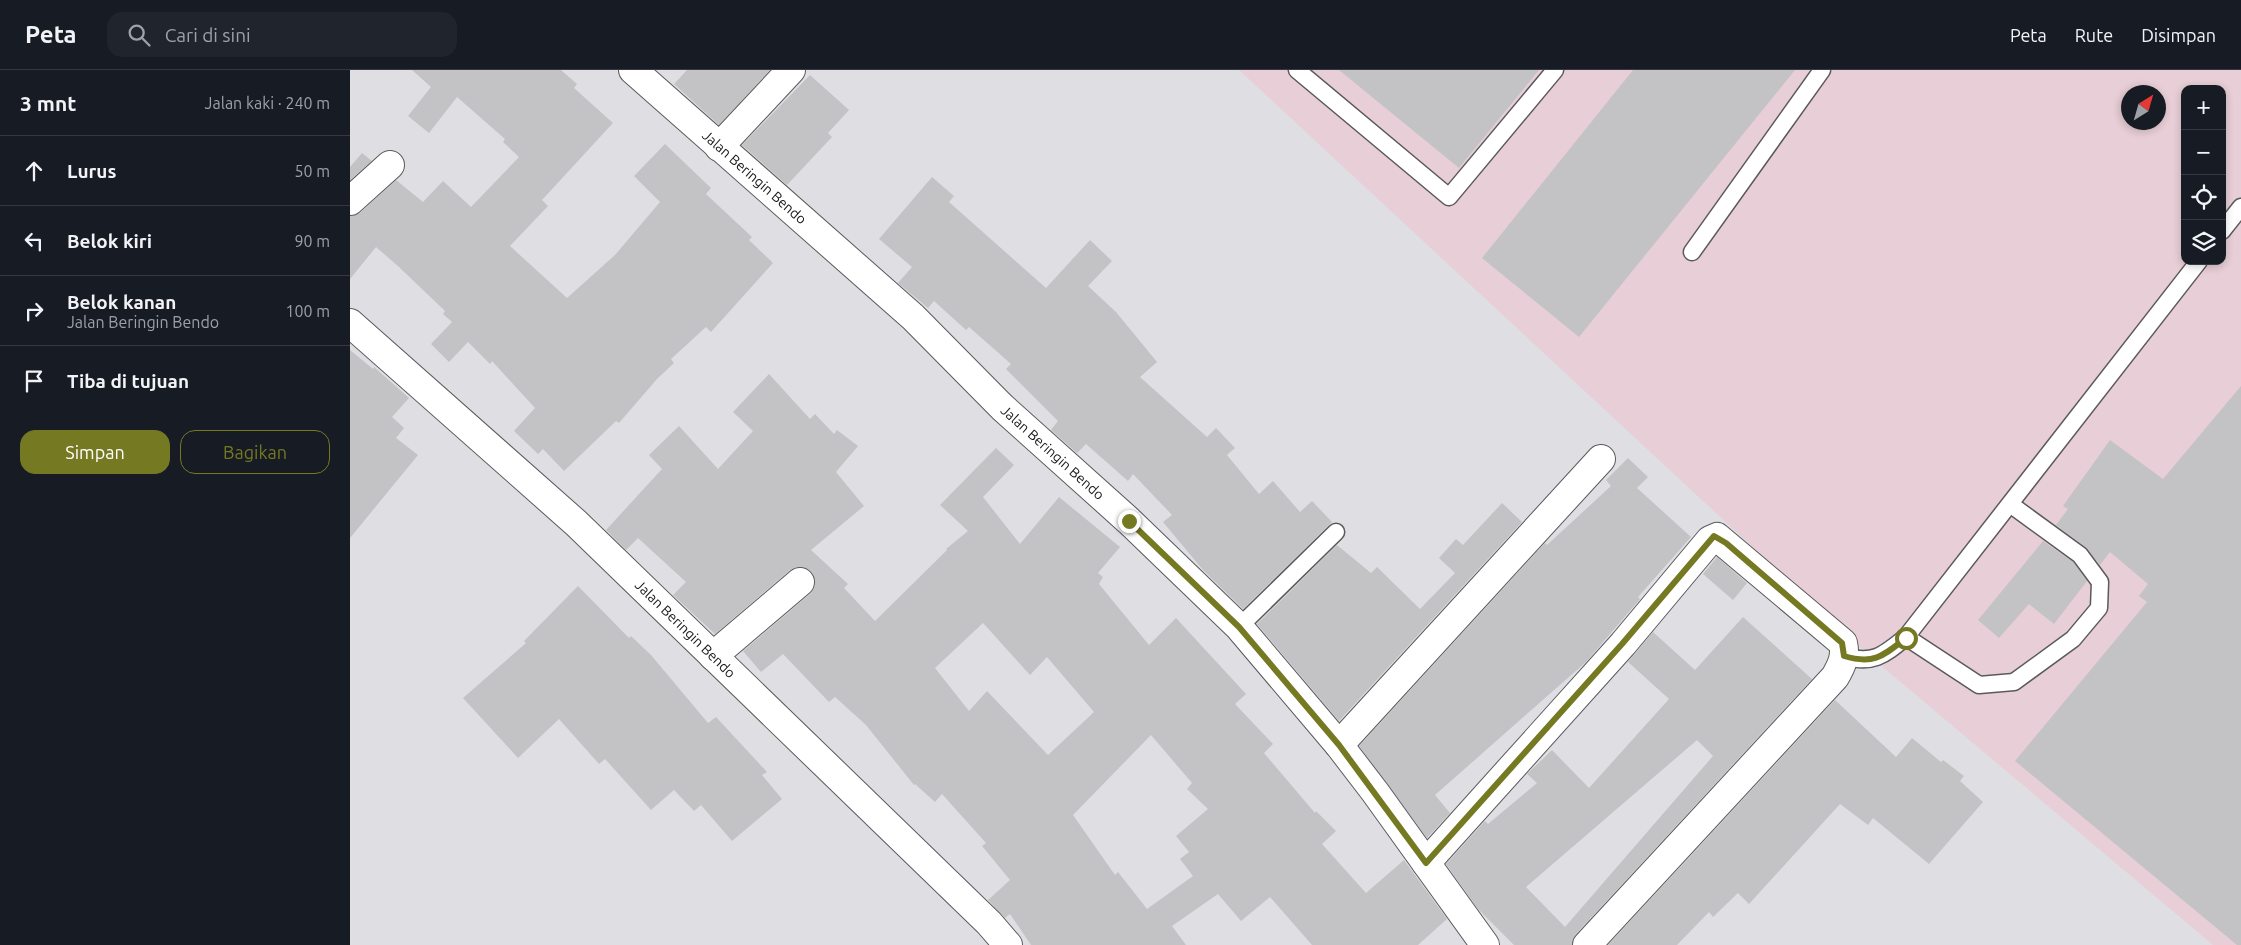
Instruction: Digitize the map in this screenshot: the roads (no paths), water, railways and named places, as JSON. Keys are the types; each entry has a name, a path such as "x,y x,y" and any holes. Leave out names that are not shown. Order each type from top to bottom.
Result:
{"street":[{"name":"Jalan Beringin Bendo","path":"633,70 913,317 1002,407 1129,521 1239,627 1339,745 1486,945"},
{"path":"719,147 791,70"},
{"path":"350,201 390,165"},
{"name":"Jalan Beringin Bendo","path":"350,324 576,523 989,923 1008,945"},
{"path":"1339,745 1601,459"},
{"path":"1426,863 1622,644 1714,536 1726,543 1842,643 1844,656 1835,677 1587,945"},
{"path":"713,656 800,582"}],"lane":[{"path":"1297,70 1449,197 1555,70"},
{"path":"1692,252 1822,70"},
{"path":"2226,226 2241,207"},
{"path":"1844,656 1860,661 1883,656 1906,638 2196,265"},
{"path":"1906,638 1979,685 2014,682 2073,639 2099,608 2100,582 2080,555 2010,504"},
{"path":"1239,627 1336,532"}]}
